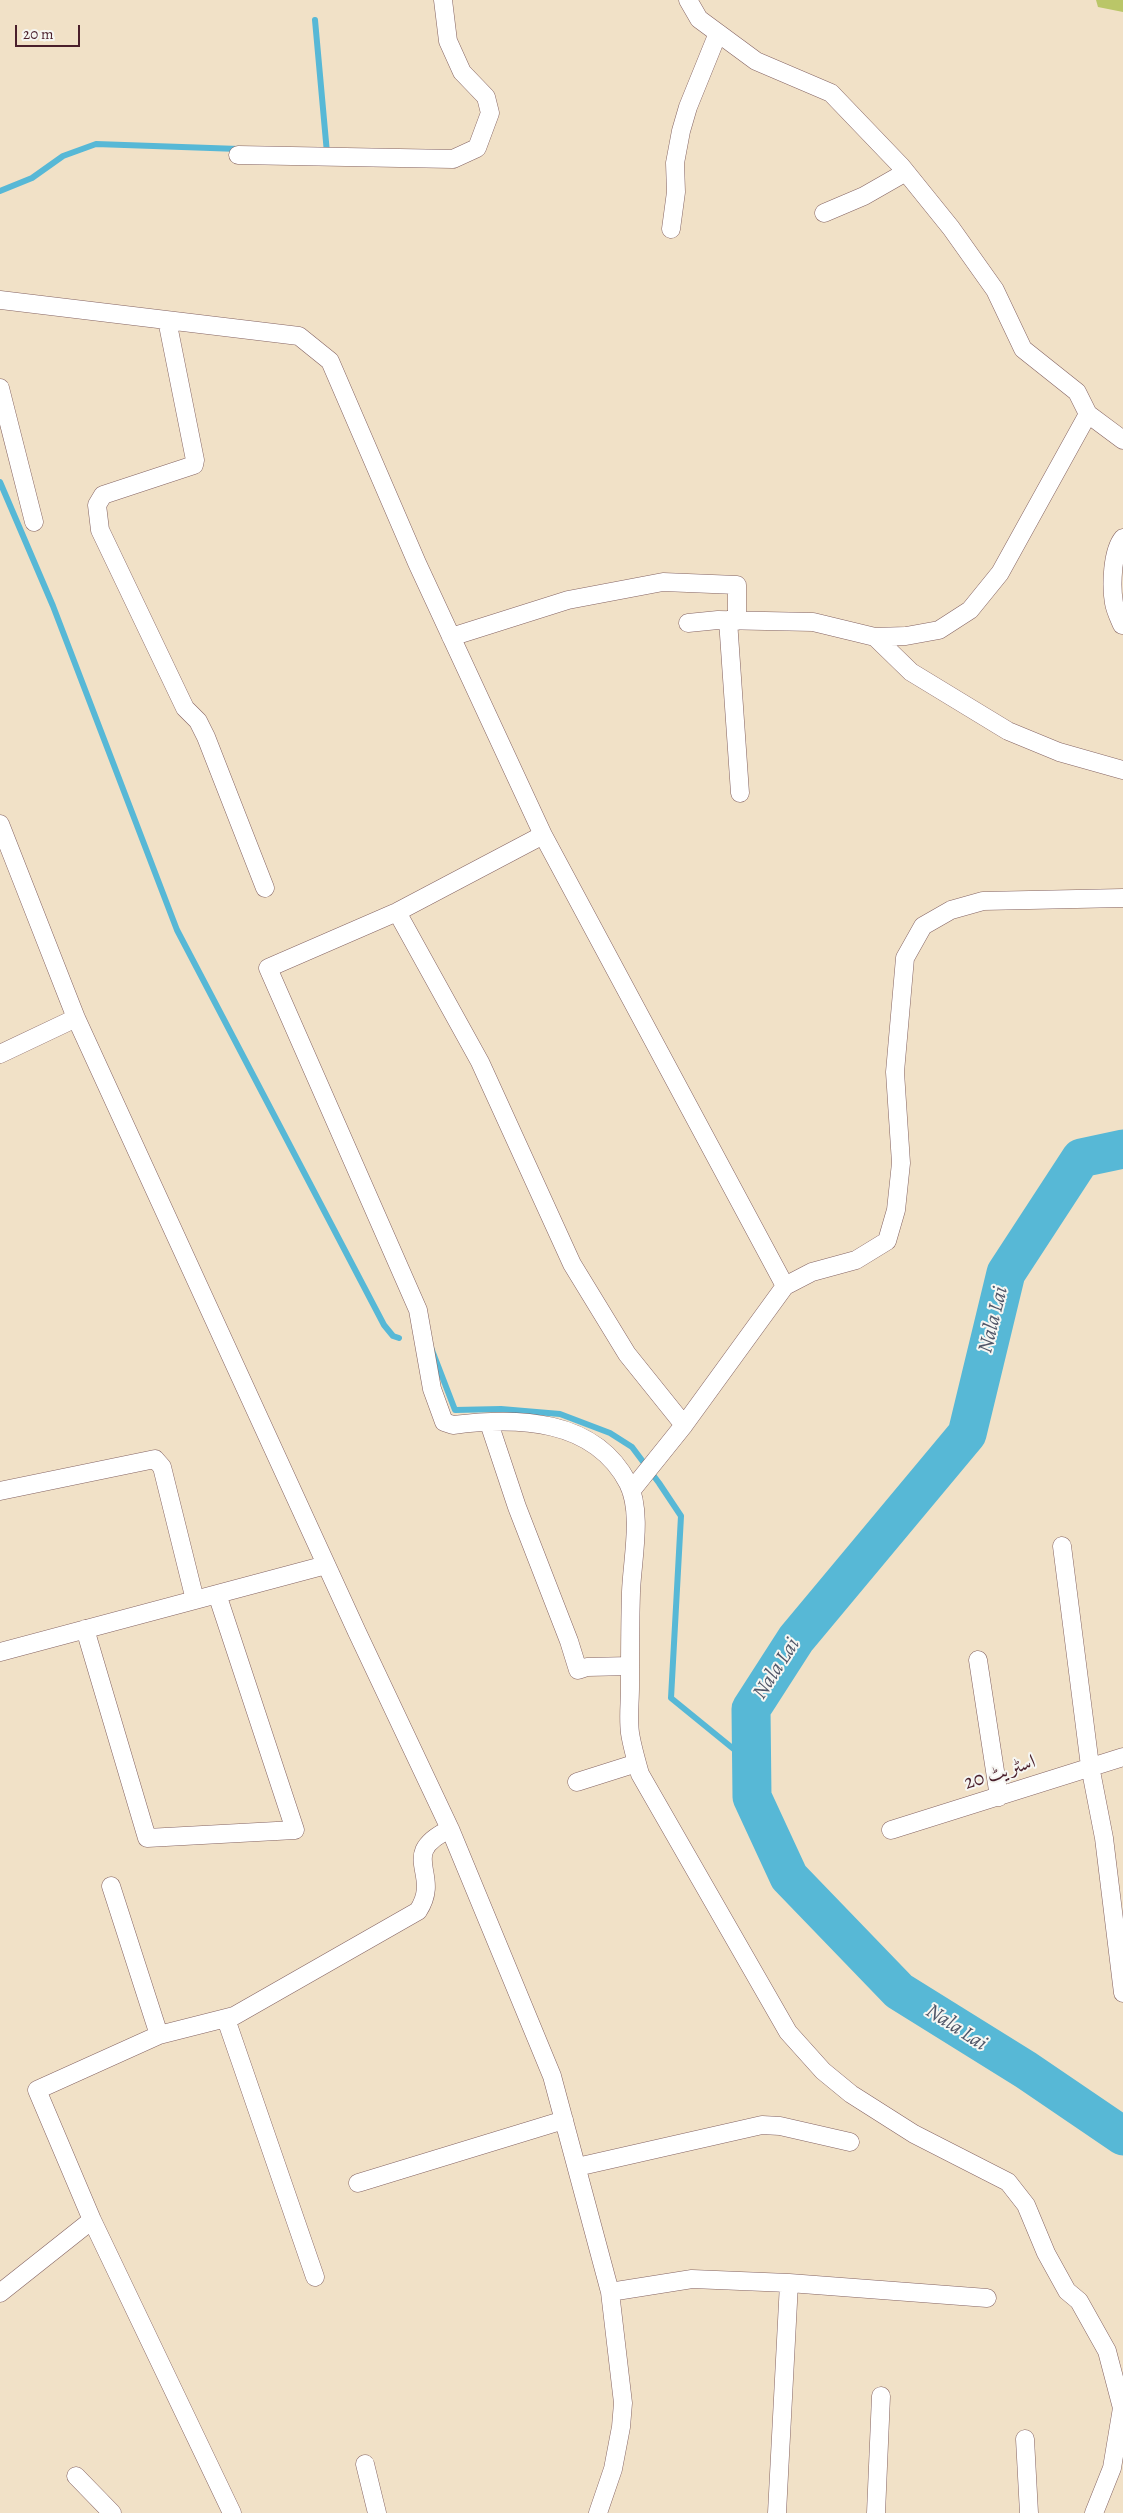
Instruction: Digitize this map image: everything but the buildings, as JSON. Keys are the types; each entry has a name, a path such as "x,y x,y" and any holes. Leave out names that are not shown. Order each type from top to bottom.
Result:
{"street":[{"path":"238,155 453,159 476,148 490,113 486,97 462,72 448,41 443,0"},
{"path":"688,0 699,19 756,61 831,93 906,172 951,228 995,290 1023,349 1076,392 1088,414 1121,436"},
{"path":"672,229 676,192 675,163 681,131 688,107 718,33"},
{"path":"824,213 864,196 906,172"},
{"path":"0,300 299,336 330,361 417,563 543,835 786,1286"},
{"path":"167,320 195,460 194,465 103,495 97,505 100,530 185,708 198,721 206,737 266,888"},
{"path":"0,388 34,522"},
{"path":"688,623 733,621 814,622 874,637 906,636 939,630 970,610 1000,573 1088,414"},
{"path":"1122,625 1114,603 1113,568 1115,554 1123,538"},
{"path":"451,637 568,600 663,582 737,585 733,621 740,793"},
{"path":"874,637 911,672 1008,732 1060,752 1123,770"},
{"path":"0,824 76,1018 326,1565 450,1829 552,2076 610,2292 623,2403 613,2469 598,2513"},
{"path":"543,835 396,912 268,968 418,1310 432,1388 444,1422 453,1425 524,1421 560,1428 581,1436 609,1457 628,1483 636,1515 630,1666 630,1733 640,1774 788,2032 823,2071 851,2094 914,2134 1008,2182 1026,2205 1046,2253 1067,2291 1079,2301 1107,2351 1122,2408 1112,2468 1094,2513"},
{"path":"631,1491 684,1425 786,1286 812,1272 856,1260 887,1241 896,1210 901,1163 895,1072 906,958 923,926 951,910 983,901 1123,898"},
{"path":"396,912 480,1062 572,1264 627,1354 684,1425"},
{"path":"0,1054 76,1018"},
{"path":"489,1422 517,1507 569,1641 578,1670 588,1667 630,1666"},
{"path":"0,1491 155,1460 162,1467 195,1600"},
{"path":"1062,1546 1090,1766 1104,1838 1123,1993"},
{"path":"0,1652 326,1565"},
{"path":"85,1629 147,1838 295,1830 217,1594"},
{"path":"978,1660 998,1797"},
{"name":"اسٹریٹ 20","path":"891,1830 1123,1757"},
{"path":"578,1782 637,1763"},
{"path":"232,2513 92,2220 37,2090 159,2035 226,2019 418,1911 424,1903 427,1891 422,1854 426,1844 433,1837 450,1829"},
{"path":"111,1886 159,2035"},
{"path":"226,2019 315,2277"},
{"path":"358,2183 564,2120"},
{"path":"577,2167 762,2125 780,2126 850,2142"},
{"path":"0,2293 92,2220"},
{"path":"610,2292 692,2279 789,2283 987,2298"},
{"path":"777,2513 789,2283"},
{"path":"876,2513 881,2396"},
{"path":"1025,2439 1029,2513"},
{"path":"365,2464 377,2513"},
{"path":"76,2476 112,2513"}],"green space":[{"path":"1096,0 1123,0 1123,12 1098,7"}],"waterway":[{"path":"315,20 327,153 324,153"},
{"path":"0,191 32,178 63,156 96,144 239,149"},
{"path":"0,482 53,606 177,930 384,1325 393,1336 399,1338"},
{"name":"Nala Lai","path":"1123,1149 1081,1158 1006,1273 967,1434 796,1639 751,1709 752,1797 789,1877 899,1991 1026,2070 1123,2136"},
{"path":"430,1345 455,1410 501,1409 560,1414 610,1433 632,1447 681,1516 671,1698 752,1764"}]}
